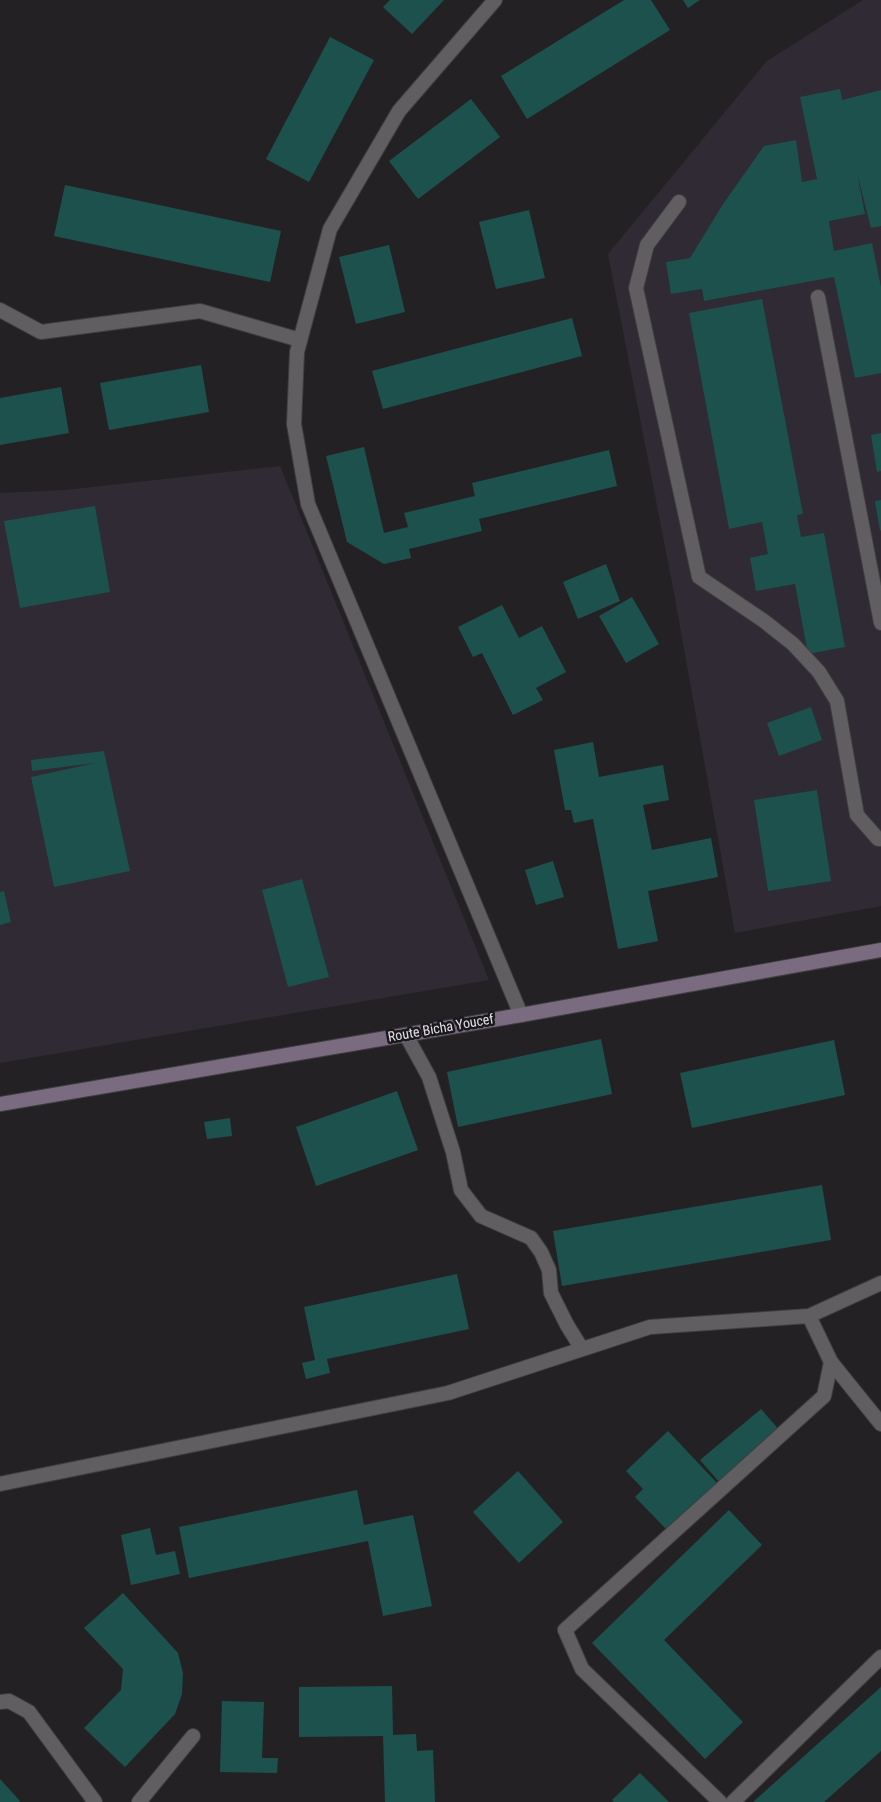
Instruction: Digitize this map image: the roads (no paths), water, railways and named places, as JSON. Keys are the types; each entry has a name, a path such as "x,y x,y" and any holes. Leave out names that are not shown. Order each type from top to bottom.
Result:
{"main road":[{"name":"Route Bicha Youcef","path":"0,1104 521,1015 881,950"}],"street":[{"path":"495,0 399,111 330,229 297,352 294,424 308,504 521,1015"},
{"path":"679,202 647,245 636,288 699,577 764,621 793,644 819,672 837,701 857,815 878,839 881,839"},
{"path":"818,296 881,623"},
{"path":"0,310 41,332 200,312 300,340"},
{"path":"406,1035 429,1077 453,1152 461,1190 481,1216 531,1238 541,1252 549,1270 551,1292 567,1325 582,1349"},
{"path":"0,1484 448,1393 650,1326 809,1316 881,1283"},
{"path":"809,1316 831,1362 881,1424"},
{"path":"720,1802 582,1669 565,1630 824,1396 831,1362"},
{"path":"733,1802 881,1657"},
{"path":"0,1702 9,1701 29,1712 95,1802"},
{"path":"139,1802 192,1736"}]}
